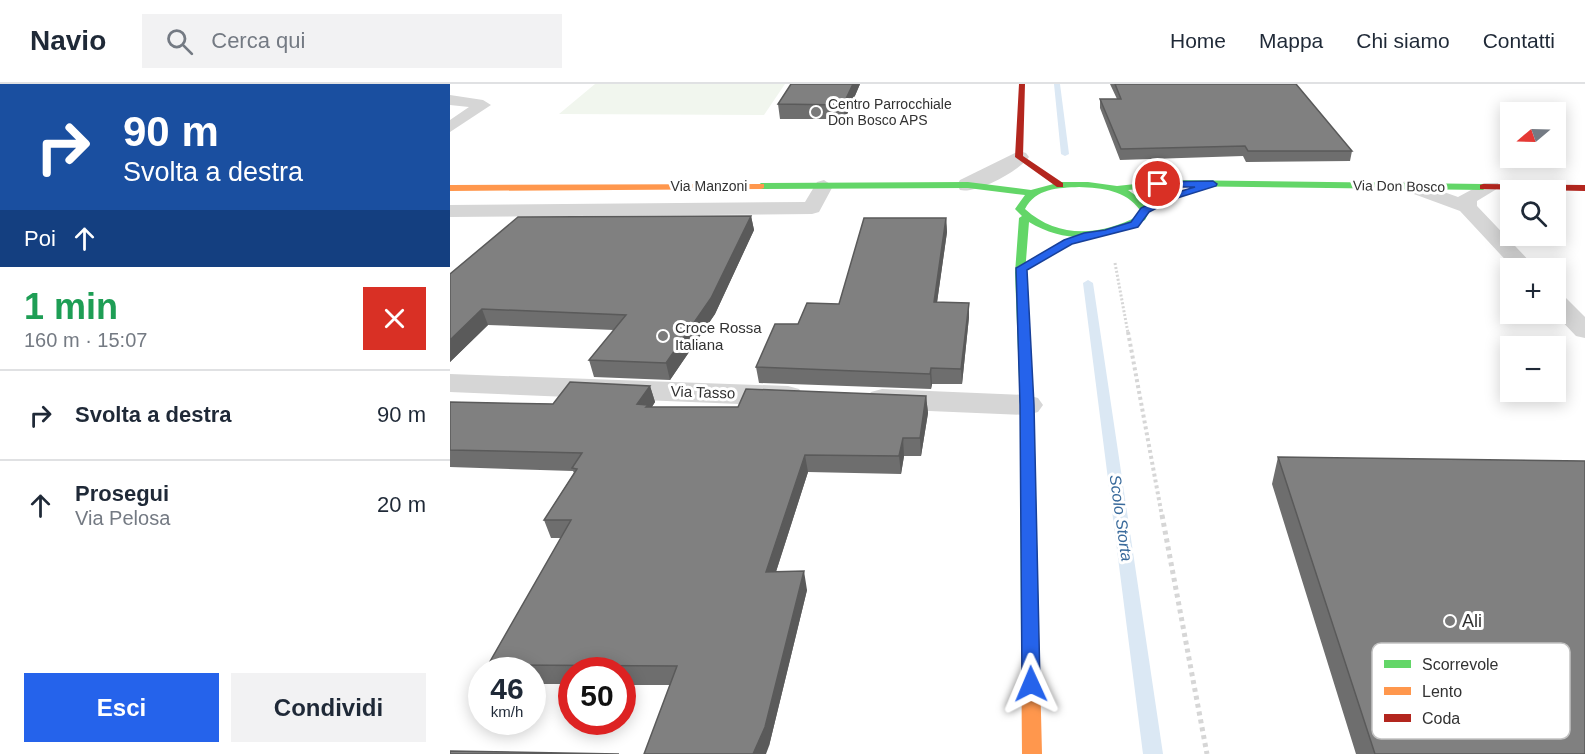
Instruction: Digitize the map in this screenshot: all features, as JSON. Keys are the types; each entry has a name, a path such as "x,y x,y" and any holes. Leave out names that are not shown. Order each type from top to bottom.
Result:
{"main road":[{"path":"1022,84 1019,157 1060,185"},
{"name":"Via Don Bosco","path":"1116,189 1172,183 1585,188"},
{"name":"Via Manzoni","path":"450,188 969,184 1031,193"},
{"name":"Via Don Bosco","path":"1088,235 1122,230 1135,225 1142,218 1145,210 1213,184"},
{"path":"1032,754 1026,266 1024,218 1020,209 1022,201 1031,193 1060,185 1099,185 1116,189 1141,202 1145,210"},
{"path":"1024,218 1050,230 1088,235"},
{"path":"1059,247 1088,235"}],"street":[{"path":"969,184 1009,165 1019,157"},
{"name":"Via Tasso","path":"450,383 815,397"},
{"path":"850,398 1027,405"}],"lane":[{"path":"450,88 455,84"},
{"path":"450,100 483,105 450,127"},
{"path":"450,211 812,207 824,186"},
{"path":"1410,186 1467,207 1515,258"},
{"path":"1467,207 1467,198 1491,187"},
{"path":"1566,311 1585,330"}],"path":[{"path":"1114,257 1207,754"}],"shaded area":[{"path":"595,84 785,84 764,115 559,114"}],"building":[{"path":"791,84 853,84 843,105 778,104"},
{"path":"1115,84 1296,84 1352,151 1248,151 1245,146 1121,149 1100,99 1121,99"},
{"path":"751,216 711,298 666,363 589,360 626,315 482,309 450,340 450,274 518,217"},
{"path":"864,218 946,218 934,302 969,303 961,369 931,368 930,374 756,367 775,324 798,324 807,303 839,304"},
{"path":"570,382 650,386 637,404 648,405 646,407 738,407 746,389 926,396 920,438 903,438 899,456 805,455 766,572 804,571 765,727 753,754 644,754 677,666 636,666 636,657 558,657 558,665 546,665 546,657 493,657 571,520 544,520 577,469 572,468 582,453 450,450 450,402 553,404"},
{"name":"Ali","path":"1278,457 1585,461 1585,754 1375,754"},
{"path":"450,751 619,754 450,754"}],"waterway":[{"name":"Scolo Storta","path":"1057,84 1065,154"},
{"name":"Scolo Storta","path":"1088,283 1153,754"}],"traffic: fast":[{"path":"1116,189 1172,183 1483,187"},
{"path":"1079,184 1098,185 1125,192 1139,202 1145,210 1142,218 1112,231 1078,235 1046,228 1032,220 1020,209 1024,201 1037,191 1053,186 1079,184"},
{"path":"761,186 968,185 1031,193"},
{"path":"1024,218 1020,273 1027,405 1030,633"}],"traffic: slow":[{"path":"450,188 761,186"},
{"path":"1030,633 1032,754"}],"traffic: jam":[{"path":"1022,84 1019,157 1060,185"},
{"path":"1483,187 1585,188"}],"place":[{"name":"Centro Parrocchiale Don Bosco APS","path":"816,112"},
{"name":"Croce Rossa Italiana","path":"663,336"},
{"name":"Ali","path":"1450,621"}],"route":[{"path":"1031,684 1027,405 1020,273 1022,268 1068,242 1088,235 1122,230 1135,225 1142,218 1145,210 1171,197 1213,184 1158,184"}]}
